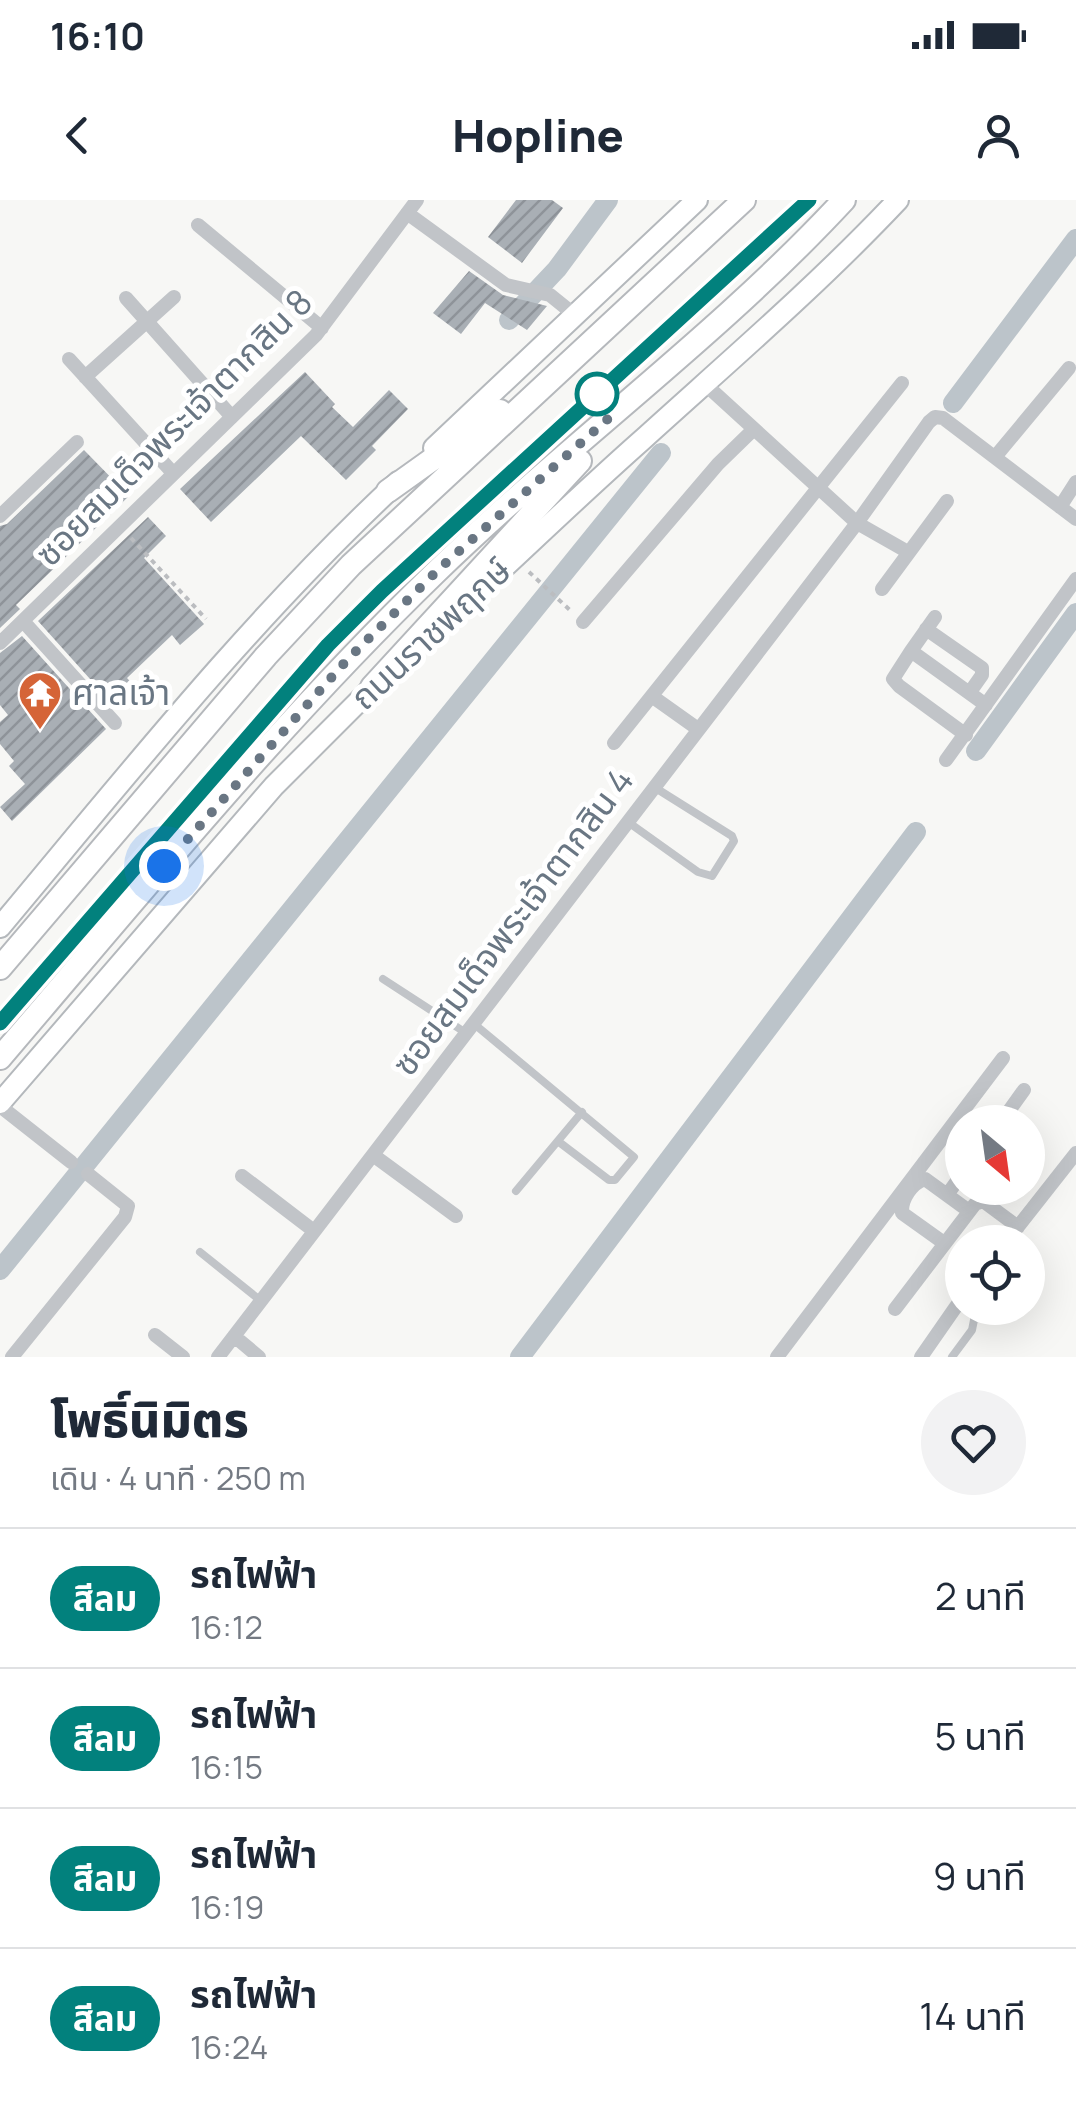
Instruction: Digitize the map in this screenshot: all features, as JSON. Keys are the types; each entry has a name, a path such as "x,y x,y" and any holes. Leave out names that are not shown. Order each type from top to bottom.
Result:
{"main road":[{"path":"0,927 272,606 332,543 697,200"},
{"path":"0,968 266,656 351,565 744,200"},
{"name":"ถนนราชพฤกษ์","path":"0,1058 222,798 347,660 439,569 664,370 844,200"},
{"name":"ถนนราชพฤกษ์","path":"0,1104 263,798 372,687 706,385 850,251 898,200"},
{"path":"388,491 580,354"},
{"path":"372,687 664,370"}],"street":[{"name":"ซอยสมเด็จพระเจ้าตากสิน 8","path":"0,643 322,328 417,200"},
{"path":"408,213 506,285 550,295 576,316"},
{"path":"198,225 322,328"},
{"path":"86,377 174,297"},
{"path":"126,298 232,417"},
{"path":"69,359 173,473"},
{"path":"1069,368 995,457 1076,519"},
{"path":"614,743 902,383"},
{"path":"706,385 857,523 908,552"},
{"name":"ซอยสมเด็จพระเจ้าตากสิน 4","path":"218,1357 935,417 943,418 995,457"},
{"path":"584,622 718,464 754,429"},
{"path":"2,511 76,442"},
{"path":"1060,507 1076,482"},
{"path":"882,589 947,501"},
{"path":"946,760 1076,579"},
{"path":"23,620 115,723"},
{"path":"966,735 898,686 894,679 931,623 982,668 982,675 970,692"},
{"path":"911,651 986,705"},
{"path":"654,697 698,730"},
{"path":"777,1357 1003,1058"},
{"path":"1013,1105 1024,1090"},
{"path":"0,1104 72,1162"},
{"path":"1020,1225 1076,1153"},
{"path":"373,1154 456,1216"},
{"path":"14,1356 125,1217 128,1206 88,1174"},
{"path":"242,1176 314,1231"},
{"path":"944,1243 902,1213 902,1205 920,1180 925,1179 945,1194"},
{"path":"894,1309 968,1211 983,1201 1015,1225"},
{"path":"960,1205 968,1211"},
{"path":"920,1357 945,1325"},
{"path":"155,1336 183,1357"},
{"path":"234,1336 259,1357"}],"lane":[{"path":"628,822 698,872 712,876 734,842 732,836 654,787"},
{"path":"383,979 470,1028 582,1112 634,1157 615,1180 609,1180 559,1142"},
{"path":"516,1191 582,1112"},
{"path":"200,1252 261,1300"},
{"path":"952,1357 973,1325"}],"path":[{"path":"119,525 206,619"},
{"path":"529,572 584,622"}],"building":[{"path":"516,200 552,200 563,208 522,263 488,237"},
{"path":"469,271 503,295 547,306 527,330 485,303 461,334 433,313"},
{"path":"305,372 353,427 389,390 408,409 346,480 301,436 211,522 180,489"},
{"path":"84,450 129,496 16,605 20,609 0,628 0,526 7,524"},
{"path":"148,517 166,536 144,558 204,624 180,645 172,635 127,678 137,689 116,708 38,621"},
{"path":"22,636 106,729 12,821 0,807 25,784 9,766 14,761 0,744 0,722 8,715 0,705 0,653"}],"waterway":[{"path":"509,320 557,269 608,200"},
{"path":"953,403 1076,239"},
{"path":"0,1270 661,453"},
{"path":"976,751 1076,613"},
{"path":"520,1357 916,832"}],"railway":[{"path":"0,1023 328,645 809,200"}],"metro line":[{"name":"สีลม","path":"0,1023 328,645 809,200"}],"place":[{"name":"ศาลเจ้า","path":"40,731"}],"route":[{"path":"164,866 347,660 439,569 610,417 597,394"}]}
